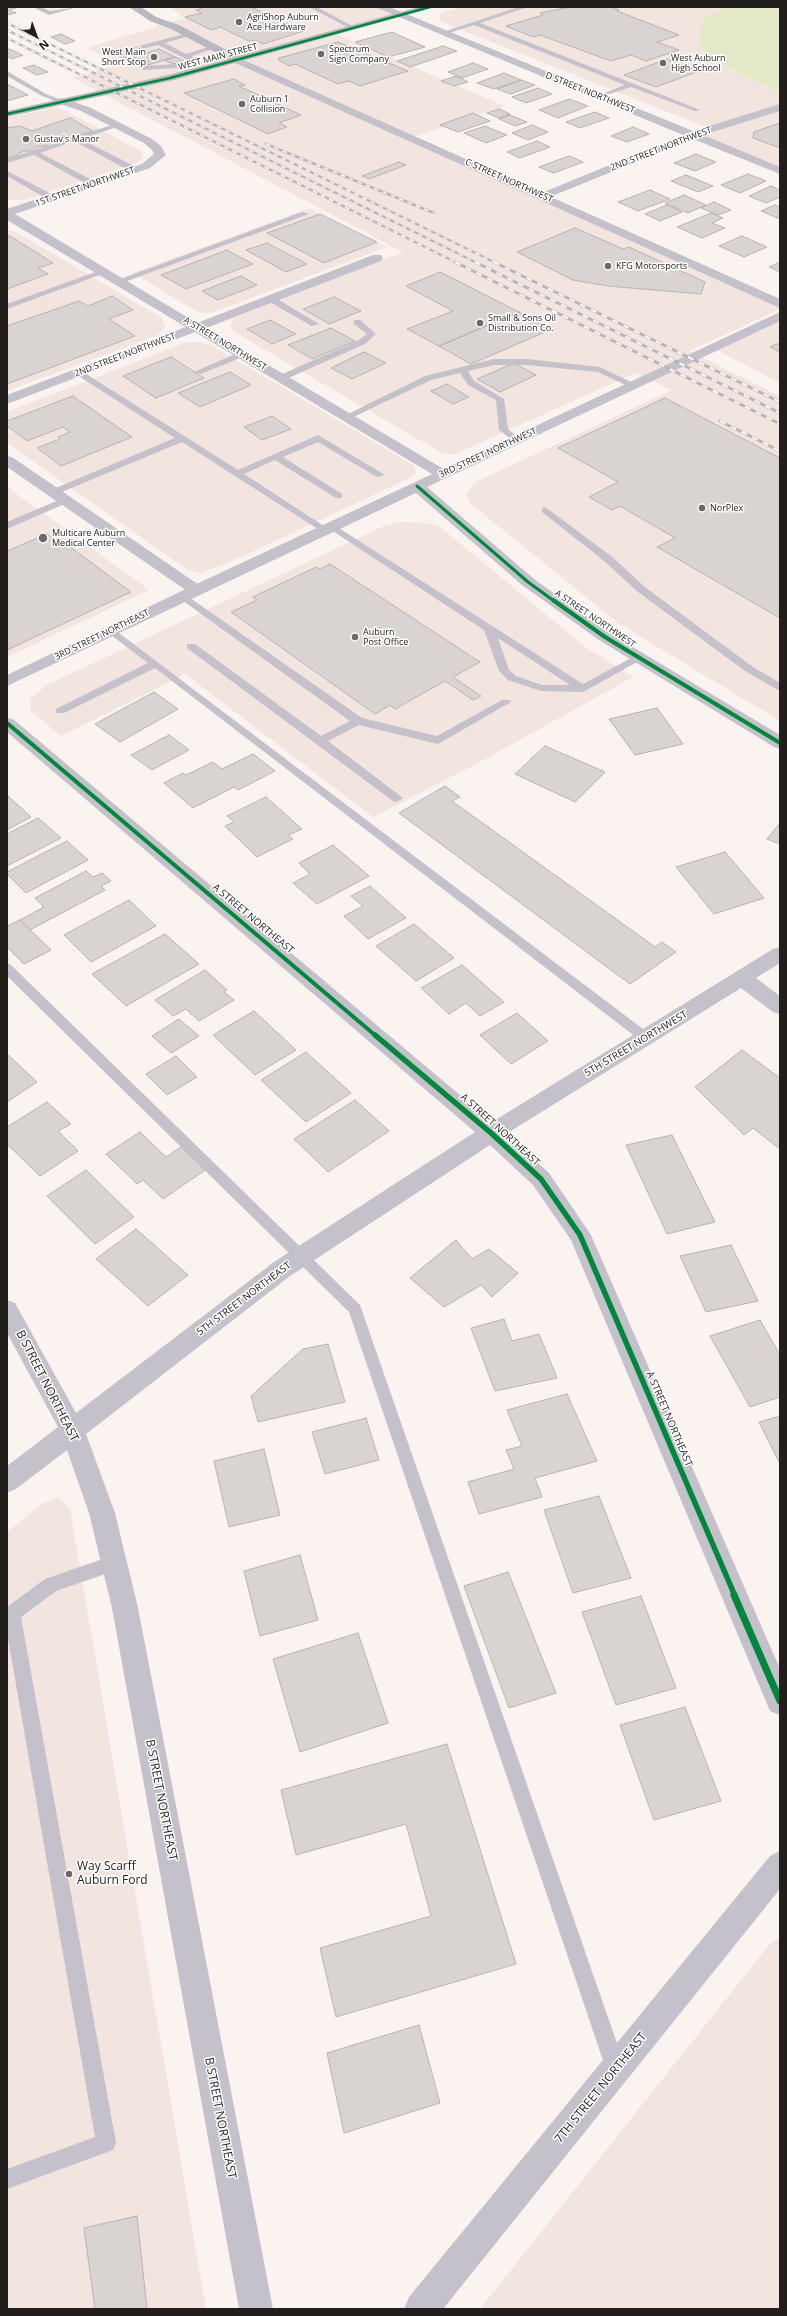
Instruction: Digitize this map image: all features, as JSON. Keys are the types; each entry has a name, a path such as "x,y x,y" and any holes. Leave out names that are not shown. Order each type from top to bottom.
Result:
{"main road":[{"path":"134,7 153,19 175,27 237,60"},
{"name":"WEST MAIN STREET","path":"7,114 156,81 430,7"},
{"path":"164,11 169,15 175,27"}],"street":[{"name":"D STREET NORTHWEST","path":"380,7 780,171"},
{"name":"C STREET NORTHWEST","path":"237,60 543,196 780,304"},
{"path":"61,101 85,109 118,125"},
{"name":"2ND STREET NORTHWEST","path":"543,196 693,135 780,107"},
{"name":"1ST STREET NORTHWEST","path":"7,214 135,170 152,163 160,155 157,148 148,141 118,125"},
{"name":"A STREET NORTHWEST","path":"7,214 442,474"},
{"name":"2ND STREET NORTHWEST","path":"7,400 198,328 377,258"},
{"name":"3RD STREET NORTHWEST","path":"190,593 780,316"},
{"path":"7,460 60,496 190,593"},
{"name":"A STREET NORTHWEST","path":"417,486 528,582 605,637 780,743"},
{"name":"3RD STREET NORTHEAST","path":"7,681 190,593"},
{"name":"A STREET NORTHEAST","path":"7,722 491,1133 541,1179 580,1235 780,1702"},
{"name":"5TH STREET NORTHWEST","path":"491,1133 742,979 780,954"},
{"path":"742,979 780,1007"},
{"name":"5TH STREET NORTHEAST","path":"7,1481 72,1429 302,1257 491,1133"},
{"name":"B STREET NORTHEAST","path":"7,1310 72,1429 102,1514 127,1616 256,2309"},
{"name":"7TH STREET NORTHEAST","path":"421,2309 780,1866"}],"lane":[{"path":"36,7 49,13 75,7"},
{"path":"312,7 353,28"},
{"path":"443,33 525,7"},
{"path":"474,23 697,110"},
{"path":"188,35 127,51 122,57 144,68 175,66 188,62 188,57"},
{"path":"158,43 188,57"},
{"path":"179,59 212,48"},
{"path":"161,67 168,62"},
{"path":"7,73 44,95 61,101"},
{"path":"599,97 631,85"},
{"path":"7,160 118,125"},
{"path":"75,139 135,170"},
{"path":"34,152 93,184"},
{"path":"7,173 52,198"},
{"path":"119,281 305,214"},
{"path":"7,307 104,272"},
{"path":"271,299 315,324"},
{"path":"281,378 362,342 372,334 357,322"},
{"path":"198,372 242,354"},
{"path":"346,417 428,378 494,362 568,365 600,370 633,385"},
{"path":"462,370 471,383 500,399 504,430 516,440"},
{"path":"80,373 237,474 328,528 583,689"},
{"path":"237,474 318,438 380,475"},
{"path":"7,526 60,496 182,439"},
{"path":"276,457 339,496"},
{"path":"545,510 607,558 642,590 749,669 780,688"},
{"path":"190,593 358,721 438,740 506,702"},
{"path":"489,629 504,671 512,678 541,688 583,689 639,658"},
{"path":"112,630 646,1038"},
{"path":"191,646 397,798"},
{"path":"60,711 155,664"},
{"path":"320,742 358,721"},
{"path":"7,968 355,1309 616,2069"},
{"path":"7,2178 106,2143 10,1615 51,1585 114,1563"}],"shaded area":[{"path":"170,7 380,7 400,16 333,33 505,106 413,137 780,304 780,309 689,351 780,396 780,721 618,623 470,503 466,493 476,482 672,390 635,373 453,455 440,452 233,331 231,325 234,318 403,252 73,78 119,64 87,48 185,18"},
{"name":"West Auburn High School","path":"462,7 780,7 780,171 693,135 711,129 439,21 441,13"},
{"path":"54,108 66,111 141,151 143,154 142,158 138,162 25,200 10,200 7,198 7,118"},
{"path":"310,208 321,216 387,247 211,313 198,312 133,273"},
{"path":"7,230 14,231 162,318 165,327 158,335 7,391"},
{"path":"780,317 780,383 713,348"},
{"path":"196,342 211,345 413,465 416,473 412,477 226,564 199,573 188,570 7,443 7,412 184,343"},
{"name":"Multicare Auburn Medical Center","path":"7,487 149,590 7,657"},
{"path":"400,522 426,523 439,526 584,646 633,677 480,762 373,817 185,674 61,736 31,711 30,699 47,685 384,526"},
{"name":"Way Scarff Auburn Ford","path":"58,1497 70,1509 206,2309 7,2309 7,1532 42,1504"},
{"path":"780,1937 780,2309 480,2309 769,1945"}],"green space":[{"path":"727,7 780,7 780,88 774,90 741,74 715,59 699,43 699,30 705,18"}],"building":[{"path":"7,7 19,7 9,10 16,13 7,15"},
{"name":"AgriShop Auburn Ace Hardware","path":"199,7 251,7 304,31 263,44 255,40 249,41 220,27 211,30 185,17 202,13 196,10 202,8"},
{"path":"570,7 611,7 619,10 617,11 679,35 657,42 679,50 646,61 631,55 611,61 540,35 533,37 506,26 543,15 540,13"},
{"path":"392,32 425,47 388,57 355,42"},
{"path":"61,34 75,41 65,44 51,37"},
{"path":"338,42 408,71 360,86 349,81 338,84 295,64 290,66 278,60 279,58"},
{"path":"443,46 457,51 410,67 397,61"},
{"path":"7,49 23,55 12,59 7,56"},
{"name":"West Main Short Stop","path":"159,49 175,57 148,65 133,57"},
{"path":"175,57 184,61 173,64 164,60"},
{"path":"667,59 699,71 656,87 624,75"},
{"path":"473,63 488,69 462,78 448,72"},
{"path":"34,65 48,72 37,75 23,68"},
{"path":"504,73 521,80 494,89 477,83"},
{"path":"456,76 468,82 454,86 441,81"},
{"name":"Auburn 1 Collision","path":"234,79 245,85 239,86 301,115 279,123 287,127 268,134 184,93"},
{"path":"521,80 535,85 511,94 497,89"},
{"path":"7,84 28,95 7,101"},
{"path":"538,88 552,94 526,103 512,97"},
{"path":"569,99 588,106 558,118 539,110"},
{"path":"499,109 510,114 499,118 487,113"},
{"path":"595,112 609,118 580,128 566,122"},
{"path":"473,113 490,121 458,132 440,125"},
{"path":"510,115 527,122 515,126 499,119"},
{"name":"Gustav's Manor","path":"70,118 93,131 61,141 51,135 43,138 50,143 46,146 37,147 33,151 24,151 19,153 19,155 7,158 7,128 20,126 32,131"},
{"path":"780,123 780,148 753,138 754,132"},
{"path":"532,125 548,132 528,140 512,133"},
{"path":"485,126 507,135 486,143 464,133"},
{"path":"633,127 649,134 627,142 611,136"},
{"path":"537,141 550,147 520,158 507,152"},
{"path":"696,154 716,162 695,171 674,163"},
{"path":"569,156 583,162 554,173 539,167"},
{"path":"399,162 406,165 369,179 362,176"},
{"path":"748,174 766,181 740,193 721,185"},
{"path":"686,175 713,186 698,192 671,181"},
{"path":"771,186 780,190 780,197 766,203 749,196"},
{"path":"650,190 670,199 638,211 618,202"},
{"path":"684,195 706,205 688,213 665,203"},
{"path":"714,202 731,210 718,215 701,208"},
{"path":"667,205 682,212 660,221 645,214"},
{"path":"775,205 780,207 780,219 761,211"},
{"path":"711,213 723,218 712,223 725,228 702,238 677,227"},
{"path":"320,214 377,242 324,263 267,233"},
{"name":"KFG Motorsports","path":"575,228 623,249 629,247 705,282 701,294 608,286 573,280 517,252"},
{"path":"10,236 53,263 38,268 48,274 7,289 7,237"},
{"path":"742,236 767,247 744,257 719,246"},
{"path":"267,243 307,264 286,272 246,250"},
{"path":"227,250 253,264 186,289 161,275"},
{"path":"780,262 780,272 769,267"},
{"path":"440,272 519,312 439,346 407,329 453,311 406,286"},
{"path":"241,276 257,285 218,300 202,291"},
{"path":"112,296 133,310 109,319 135,336 7,384 7,326 79,301 88,306"},
{"path":"334,297 361,311 329,324 303,309"},
{"path":"519,312 552,329 471,364 439,346"},
{"path":"270,320 296,334 272,344 247,329"},
{"path":"331,328 355,341 312,359 288,345"},
{"path":"780,343 780,352 770,347"},
{"path":"364,352 386,363 352,379 331,368"},
{"path":"171,357 204,378 156,398 123,376"},
{"path":"514,363 536,375 500,392 477,379"},
{"path":"230,372 251,385 200,407 178,393"},
{"path":"447,384 469,397 453,404 431,391"},
{"path":"73,396 132,437 61,466 37,448 60,439 58,437 70,432 63,427 27,441 7,426 7,421"},
{"name":"NorPlex","path":"665,398 780,458 780,618 657,547 675,538 620,506 612,510 589,497 618,482 558,448"},
{"path":"272,416 291,429 262,440 244,427"},
{"name":"Multicare Auburn Medical Center","path":"47,534 55,540 58,538 131,592 7,650 7,551"},
{"name":"Auburn Post Office","path":"330,564 480,662 453,677 481,696 473,700 445,681 395,709 390,705 375,714 231,612 257,600 253,597 316,567 320,569"},
{"path":"154,692 178,709 120,742 95,724"},
{"path":"657,708 683,744 635,755 609,719"},
{"path":"169,735 189,750 152,770 131,755"},
{"path":"545,746 605,772 575,802 515,774"},
{"path":"253,754 275,771 238,790 234,787 193,808 164,783 183,773 186,775 213,762 222,769"},
{"path":"445,786 460,797 452,801 655,947 662,942 676,952 630,984 399,813"},
{"path":"8,796 31,817 7,830 7,797"},
{"path":"266,797 302,829 288,835 293,839 257,857 225,826 234,822 227,816"},
{"path":"38,818 61,838 7,866 7,834"},
{"path":"780,823 780,844 767,839"},
{"path":"67,841 88,860 26,893 7,874 7,872"},
{"path":"333,845 369,876 317,904 293,883 310,874 299,863"},
{"path":"725,852 764,898 714,914 676,867"},
{"path":"86,871 93,877 102,873 111,881 101,886 105,890 30,930 20,920 44,907 35,898"},
{"path":"370,886 406,918 368,939 344,916 363,906 351,896"},
{"path":"129,900 156,926 91,962 64,935"},
{"path":"20,920 51,950 24,964 7,947 7,926"},
{"path":"414,924 454,958 416,981 376,946"},
{"path":"165,934 199,964 126,1006 92,974"},
{"path":"462,965 504,1002 480,1016 466,1003 449,1014 421,988"},
{"path":"205,970 227,990 224,992 234,1000 199,1021 186,1009 173,1016 155,1000"},
{"path":"254,1011 296,1050 255,1075 213,1035"},
{"path":"517,1013 548,1041 511,1064 480,1035"},
{"path":"179,1019 199,1036 171,1053 152,1036"},
{"path":"742,1050 780,1078 780,1149 753,1128 744,1135 695,1087"},
{"path":"306,1052 351,1093 306,1122 261,1080"},
{"path":"7,1054 37,1082 7,1102"},
{"path":"176,1056 197,1077 167,1095 146,1074"},
{"path":"355,1100 389,1131 328,1172 294,1139"},
{"path":"47,1102 71,1124 58,1131 78,1151 40,1176 7,1144 7,1127"},
{"path":"140,1132 166,1157 181,1147 205,1170 163,1199 143,1180 137,1184 106,1154"},
{"path":"672,1135 715,1222 667,1234 626,1145"},
{"path":"86,1170 134,1217 95,1244 47,1196"},
{"path":"136,1229 188,1275 148,1306 96,1259"},
{"path":"456,1240 472,1259 489,1249 518,1273 492,1297 481,1285 444,1307 410,1278"},
{"path":"731,1245 758,1301 706,1312 680,1256"},
{"path":"504,1319 512,1341 539,1334 557,1378 495,1391 471,1328"},
{"path":"760,1320 780,1355 780,1397 750,1407 710,1336"},
{"path":"328,1344 345,1402 258,1422 251,1396 303,1349"},
{"path":"567,1394 597,1461 535,1478 542,1497 479,1514 468,1482 514,1469 506,1450 522,1446 507,1410"},
{"path":"780,1416 780,1464 759,1422"},
{"path":"366,1418 379,1460 325,1474 312,1432"},
{"path":"264,1449 280,1515 229,1527 214,1461"},
{"path":"599,1496 631,1578 573,1593 544,1510"},
{"path":"300,1555 318,1620 260,1636 244,1571"},
{"path":"508,1572 556,1693 509,1708 464,1586"},
{"path":"641,1596 676,1688 616,1705 582,1612"},
{"path":"358,1633 388,1723 300,1752 273,1659"},
{"path":"685,1707 721,1801 654,1820 620,1725"},
{"path":"447,1744 516,1964 336,2017 320,1948 431,1916 406,1824 296,1855 281,1790"},
{"path":"419,2025 440,2103 344,2133 327,2053"},
{"path":"137,2216 147,2309 95,2309 84,2228"}],"railway":[{"path":"7,23 496,263"},
{"path":"7,30 477,263"},
{"path":"7,38 455,262"},
{"path":"266,144 434,213"},
{"path":"455,262 780,424"},
{"path":"475,262 780,413"},
{"path":"494,262 780,402"},
{"path":"720,421 780,451"}],"cycle path":[{"path":"7,114 170,78 430,7"},
{"path":"417,486 528,582 605,637 780,743"},
{"path":"7,723 491,1133 541,1179 580,1235 780,1701"}],"place":[{"name":"AgriShop Auburn Ace Hardware","path":"239,22"},
{"name":"Spectrum Sign Company","path":"321,54"},
{"name":"West Main Short Stop","path":"154,57"},
{"name":"West Auburn High School","path":"663,63"},
{"name":"Auburn 1 Collision","path":"242,104"},
{"name":"Gustav's Manor","path":"26,139"},
{"name":"KFG Motorsports","path":"608,266"},
{"name":"Small & Sons Oil Distribution Co.","path":"480,323"},
{"name":"NorPlex","path":"702,508"},
{"name":"Multicare Auburn Medical Center","path":"43,538"},
{"name":"Auburn Post Office","path":"355,637"},
{"name":"Way Scarff Auburn Ford","path":"69,1874"}]}
